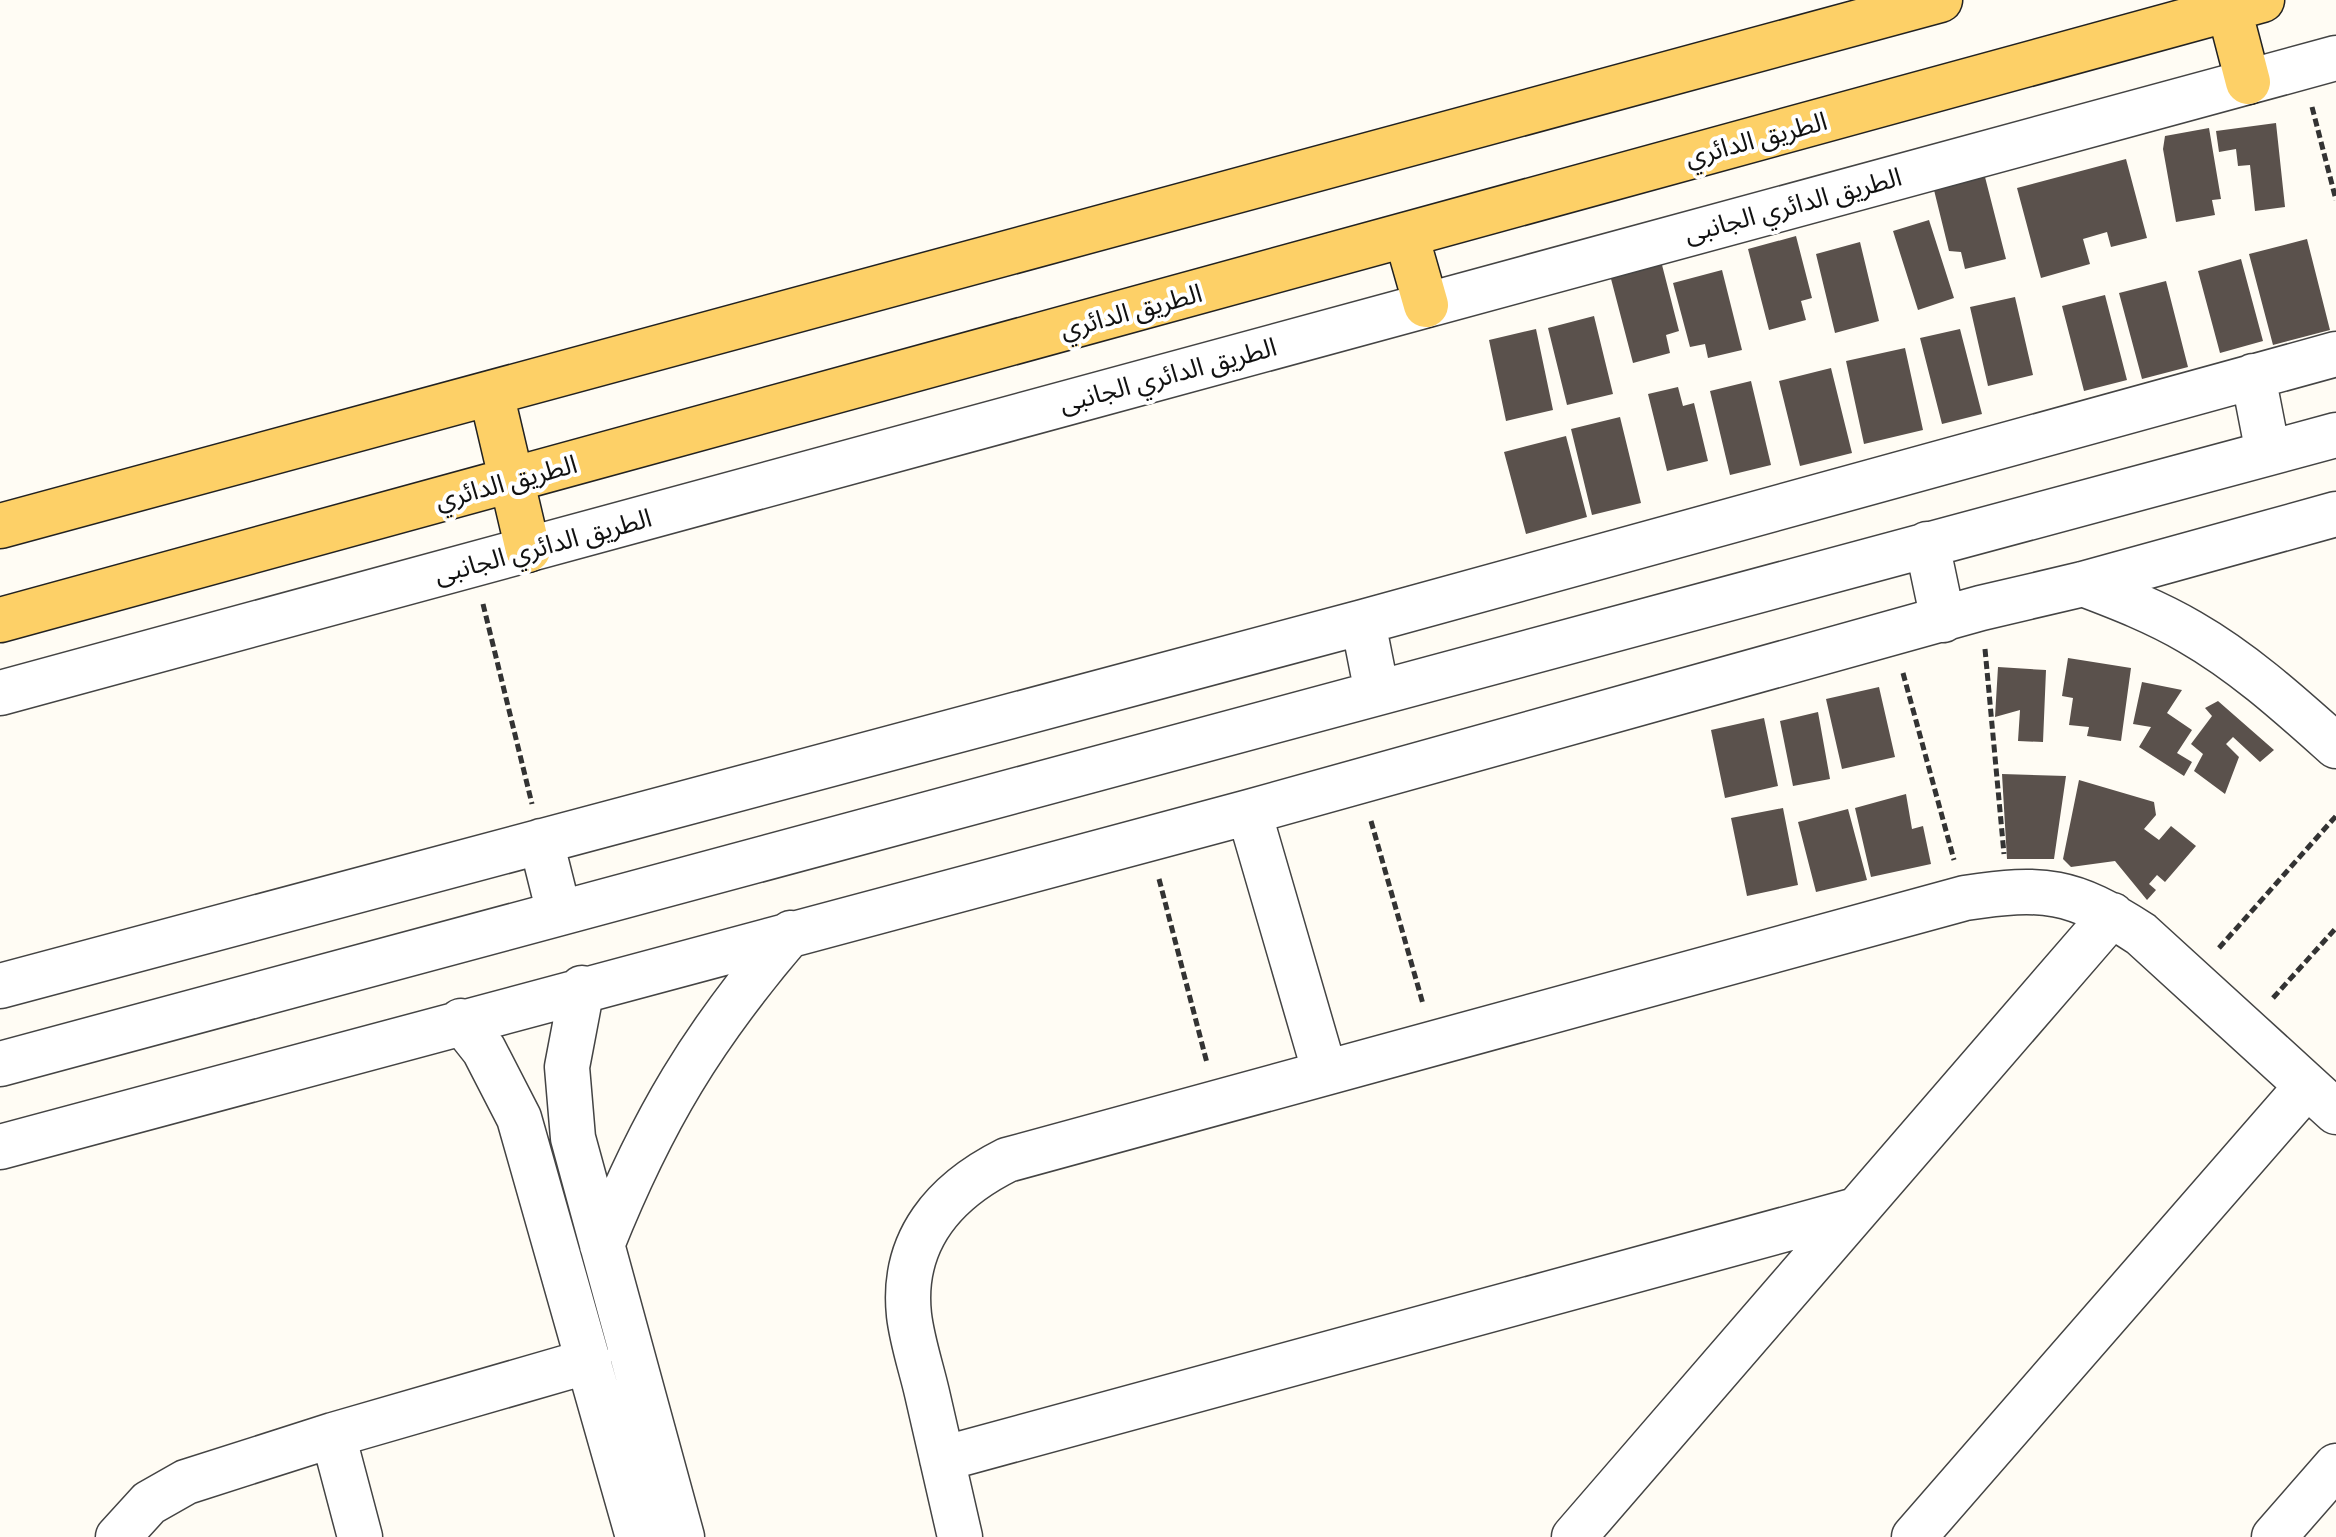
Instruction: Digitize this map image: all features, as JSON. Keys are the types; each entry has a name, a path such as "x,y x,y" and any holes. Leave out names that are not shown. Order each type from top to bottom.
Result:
{"main road":[{"path":"0,526 1940,0"},
{"path":"2245,4 2248,82"},
{"name":"الطريق الدائري","path":"0,620 2245,4"},
{"path":"1406,235 1426,305"},
{"path":"491,393 528,550"}],"street":[{"name":"الطريق الدائري الجانبى","path":"0,693 2319,62"},
{"path":"0,986 1363,622 2336,354"},
{"path":"2253,376 2268,453"},
{"path":"0,1064 2336,435"},
{"path":"0,1147 582,988 1360,782 1962,614 2336,514"},
{"path":"1927,544 1962,614"},
{"path":"2083,584 2138,605 2190,632 2239,663 2336,746"},
{"path":"1363,622 1377,693"},
{"path":"1249,812 1325,1073"},
{"path":"541,841 559,913"},
{"path":"960,1537 909,1314 914,1262 921,1237 943,1204 972,1178 1007,1160 1965,898 2044,890 2112,915 2141,934 2322,1099 1914,1537"},
{"path":"1574,1537 2112,915"},
{"path":"602,1245 662,1111 699,1048 743,989 791,933"},
{"path":"582,988 567,1067 573,1138 682,1537"},
{"path":"461,1021 484,1050 519,1118 638,1537"},
{"path":"942,1459 1856,1210"},
{"path":"118,1537 149,1503 186,1482 333,1435 589,1361"},
{"path":"333,1435 360,1537"},
{"path":"2274,1537 2336,1466"}],"path":[{"path":"2319,62 2336,200"},
{"path":"473,565 541,841"},
{"path":"1962,614 2008,892"},
{"path":"1892,634 1965,898"},
{"path":"1360,782 1435,1044"},
{"path":"2191,979 2336,816"},
{"path":"1148,838 1217,1103"},
{"path":"2246,1029 2336,928"}],"building":[{"path":"2276,123 2285,207 2255,211 2250,165 2238,166 2236,149 2219,152 2216,131"},
{"path":"2209,128 2221,199 2212,200 2215,215 2176,222 2163,149 2165,136"},
{"path":"2126,159 2147,238 2111,247 2107,232 2083,239 2090,264 2041,278 2017,188"},
{"path":"1985,177 2006,259 1965,269 1961,252 1949,251 1934,190"},
{"path":"1929,220 1954,298 1918,310 1893,231"},
{"path":"1796,236 1812,298 1801,301 1806,320 1769,330 1748,249"},
{"path":"2307,239 2330,330 2273,345 2249,254"},
{"path":"1860,242 1879,321 1835,333 1816,254"},
{"path":"2241,259 2263,341 2220,353 2198,271"},
{"path":"1661,261 1679,331 1666,335 1670,353 1633,363 1610,275"},
{"path":"1722,270 1742,350 1708,358 1705,344 1690,347 1673,283"},
{"path":"2166,281 2188,367 2142,379 2119,293"},
{"path":"2105,295 2127,380 2084,391 2062,306"},
{"path":"2015,297 2033,375 1988,386 1970,307"},
{"path":"1594,316 1613,394 1567,405 1548,328"},
{"path":"1536,329 1553,410 1506,421 1489,340"},
{"path":"1960,329 1982,414 1942,424 1920,338"},
{"path":"1905,348 1923,430 1864,444 1846,361"},
{"path":"1831,368 1852,453 1800,466 1779,381"},
{"path":"1751,381 1771,465 1730,475 1710,391"},
{"path":"1678,387 1683,406 1694,403 1708,461 1667,471 1648,394"},
{"path":"1620,417 1641,503 1592,515 1571,429"},
{"path":"1566,436 1587,517 1526,534 1504,452"},
{"path":"2068,658 2131,668 2121,741 2087,736 2089,727 2069,725 2073,698 2062,696"},
{"path":"1998,667 2046,670 2043,742 2018,741 2020,710 1995,717"},
{"path":"2142,682 2182,690 2167,713 2192,730 2177,753 2192,762 2184,776 2139,747 2151,727 2133,724"},
{"path":"1879,687 1895,757 1842,769 1826,699"},
{"path":"2218,701 2274,750 2260,762 2233,737 2226,744 2239,757 2225,794 2194,771 2203,754 2191,744 2212,716 2205,708"},
{"path":"1818,712 1830,779 1793,786 1780,721"},
{"path":"1764,718 1778,786 1725,798 1711,730"},
{"path":"2002,774 2066,776 2054,859 2007,859"},
{"path":"2079,780 2154,802 2156,815 2144,829 2159,840 2171,826 2196,846 2165,882 2157,875 2149,884 2156,890 2147,900 2115,861 2071,867 2063,859"},
{"path":"1906,794 1912,829 1923,826 1931,864 1871,877 1855,808"},
{"path":"1783,808 1798,885 1747,896 1731,818"},
{"path":"1848,809 1867,880 1816,892 1798,822"}]}
